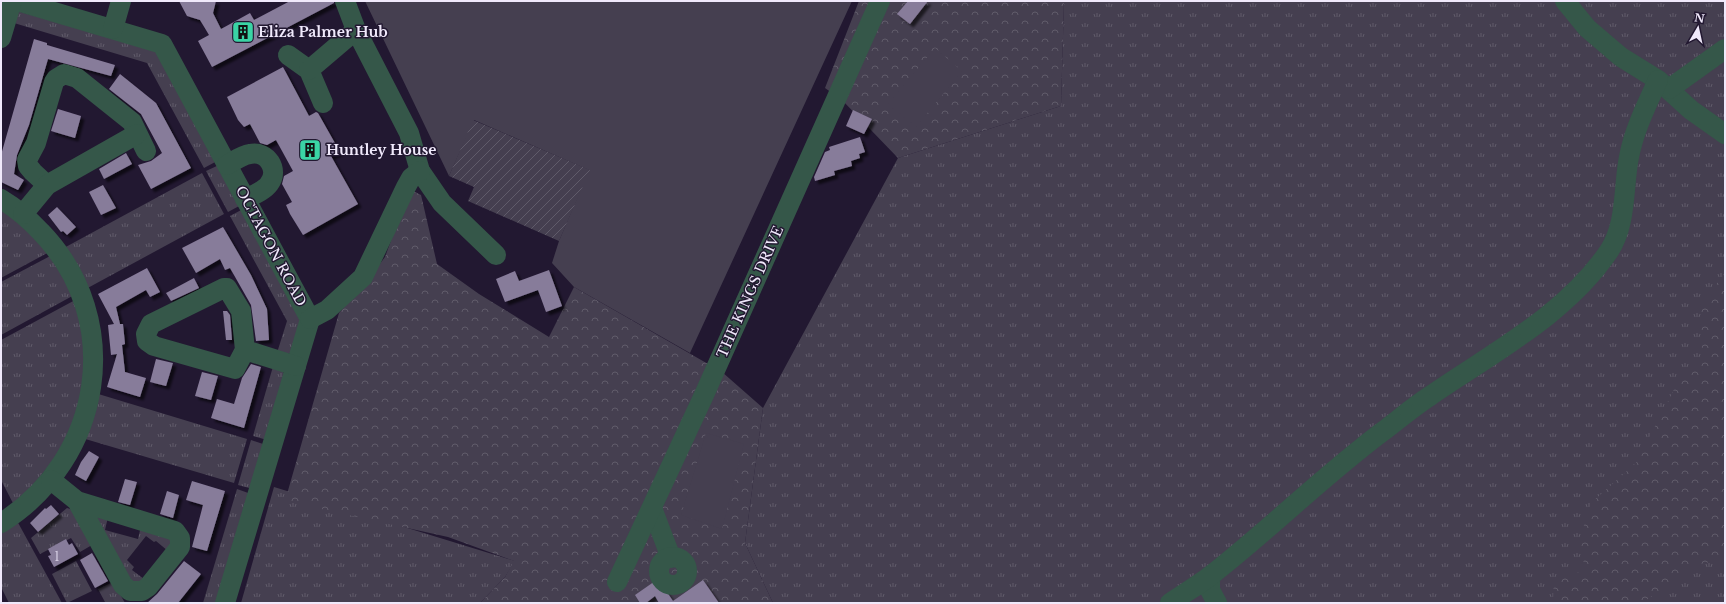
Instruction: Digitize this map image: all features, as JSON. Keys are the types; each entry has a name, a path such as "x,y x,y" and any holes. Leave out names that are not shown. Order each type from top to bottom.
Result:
{"street":[{"path":"1,38 12,1"},
{"name":"OCTAGON ROAD","path":"17,1 162,44 310,319 225,603"},
{"path":"113,29 121,1"},
{"path":"345,1 356,30 409,133 420,171 442,203 496,255"},
{"name":"THE KINGS DRIVE","path":"617,582 652,508 880,1"},
{"path":"1565,1 1587,28 1621,57 1663,84 1691,110 1725,134"},
{"path":"309,70 356,30"},
{"path":"1170,603 1210,576 1337,468 1429,397 1532,326 1571,295 1592,273 1610,250 1619,228 1629,156 1640,121 1663,84 1725,49"},
{"path":"288,55 309,70 323,103"},
{"path":"23,214 47,185 141,143 132,122 77,78 69,74 60,76 54,82 36,143 27,160 28,166 47,185"},
{"path":"227,165 244,156 256,153 262,155 270,162 273,174 269,185 245,199"},
{"path":"310,319 327,310 363,277 406,186 420,171"},
{"path":"1,199 23,214 57,250 68,267 81,294 90,324 92,340 92,380 86,413 73,445 51,480 28,503 1,523"},
{"path":"224,288 227,288 241,311 244,350 235,368 154,346 147,341 146,334 151,324 224,288"},
{"path":"244,350 296,366"},
{"path":"51,480 77,501 123,585 130,591 142,591 148,587 180,547 180,538 172,529 77,501"},
{"path":"652,508 671,558"},
{"path":"1210,576 1210,590 1217,603"}],"green space":[{"path":"365,1 852,1 690,353 574,287 552,263 559,241 589,170 474,120 449,176"},
{"path":"859,1 1064,1 1061,106 898,158 842,100 825,88"},
{"path":"1064,1 1725,1 1725,603 773,603 745,543 763,408 898,158 1061,106"},
{"path":"17,11 157,50 217,161 204,168 147,63 14,23"},
{"path":"935,48 962,71 916,127 888,104"},
{"path":"473,120 590,170 559,241 468,201 474,187 449,176"},
{"path":"219,165 241,205 228,212 206,171"},
{"path":"202,173 224,214 84,290 62,249"},
{"path":"413,191 421,195 437,264 479,294 549,337 574,287 722,372 763,408 745,543 773,603 480,603 505,577 514,561 448,537 285,501 339,313 367,281 385,257 407,197"},
{"path":"1,205 51,251 1,278"},
{"path":"243,209 303,320 292,353 276,356 287,321 230,216"},
{"path":"54,254 76,294 1,335 1,282"},
{"path":"1725,273 1725,559 1696,565 1642,603 1553,603 1554,578 1585,571 1580,538 1591,503 1636,463 1680,378 1702,361 1701,304"},
{"path":"77,299 88,363 70,440 15,507 1,480 1,340"},
{"path":"274,363 285,374 267,440 253,436"},
{"path":"95,393 247,439 234,483 82,438"},
{"path":"706,433 744,444 722,529 681,515"},
{"path":"251,440 266,445 253,489 238,485"},
{"path":"274,487 515,561 505,577 480,603 241,603"},
{"path":"237,489 251,494 218,603 203,603"},
{"path":"67,508 73,510 92,545 80,552 71,538 40,554 31,538"},
{"path":"88,510 108,517 105,530 138,539 141,526 173,534 168,551 156,541 154,542 146,536 127,560 134,567 132,570 144,579 136,588"},
{"path":"16,519 62,603 9,603 1,587 1,529"},
{"path":"76,561 92,591 67,603 52,574"},
{"path":"113,582 125,603 104,603 105,602 98,589"}],"building":[{"name":"Eliza Palmer Hub","path":"179,1 216,1 213,13 221,29 250,13 254,20 290,1 334,1 334,3 212,67 198,41 209,35 200,20 187,16"},
{"path":"908,1 928,1 910,24 897,14"},
{"path":"34,39 47,43 47,45 115,65 111,76 48,59 29,125 17,155 14,174 24,180 18,190 1,182 1,155"},
{"name":"Huntley House","path":"283,67 309,116 316,112 318,113 340,152 331,156 358,204 303,235 286,205 292,202 282,184 284,176 293,171 276,140 267,145 260,143 250,124 244,127 238,120 227,97"},
{"path":"120,74 156,103 191,168 151,189 138,165 151,161 162,153 141,114 109,89"},
{"path":"58,109 81,116 75,138 51,131"},
{"path":"853,110 872,119 864,134 846,126"},
{"path":"860,137 865,152 859,154 860,158 851,161 852,166 834,171 835,175 815,181 814,177 825,152 830,150 829,147"},
{"path":"126,153 132,164 104,179 99,169"},
{"path":"103,185 116,208 101,215 89,192"},
{"path":"57,207 76,227 67,235 63,231 61,232 48,215"},
{"path":"223,227 251,275 267,309 269,340 256,341 251,305 230,268 225,270 220,259 196,273 182,248"},
{"path":"147,268 160,292 150,297 146,290 116,307 120,324 123,324 125,344 122,345 125,372 146,378 140,397 107,387 117,354 111,355 108,325 114,324 98,294"},
{"path":"549,270 562,306 546,312 538,290 505,302 496,279 515,271 519,281"},
{"path":"194,278 199,288 171,301 166,293"},
{"path":"223,311 227,311 230,315 232,340 226,340"},
{"path":"156,359 173,363 166,386 150,382"},
{"path":"251,364 261,367 244,428 211,418 217,399 234,404 242,378"},
{"path":"202,372 218,376 211,400 195,396"},
{"path":"89,451 99,457 86,481 75,475 81,462"},
{"path":"125,479 137,482 130,505 118,502"},
{"path":"192,481 225,491 207,551 192,547 203,505 186,500"},
{"path":"167,491 179,495 173,518 160,514"},
{"path":"51,505 59,514 38,532 30,523 45,508 46,509"},
{"path":"66,539 69,545 72,543 78,554 54,567 48,556 51,555 48,549"},
{"path":"92,553 108,581 95,588 80,560"},
{"path":"184,561 201,574 178,603 147,603 157,594"},
{"path":"658,579 673,601 703,580 719,603 659,603 655,596 646,603 640,603 635,595"}],"place":[{"name":"Eliza Palmer Hub","path":"243,32"},
{"name":"Huntley House","path":"310,150"}]}
